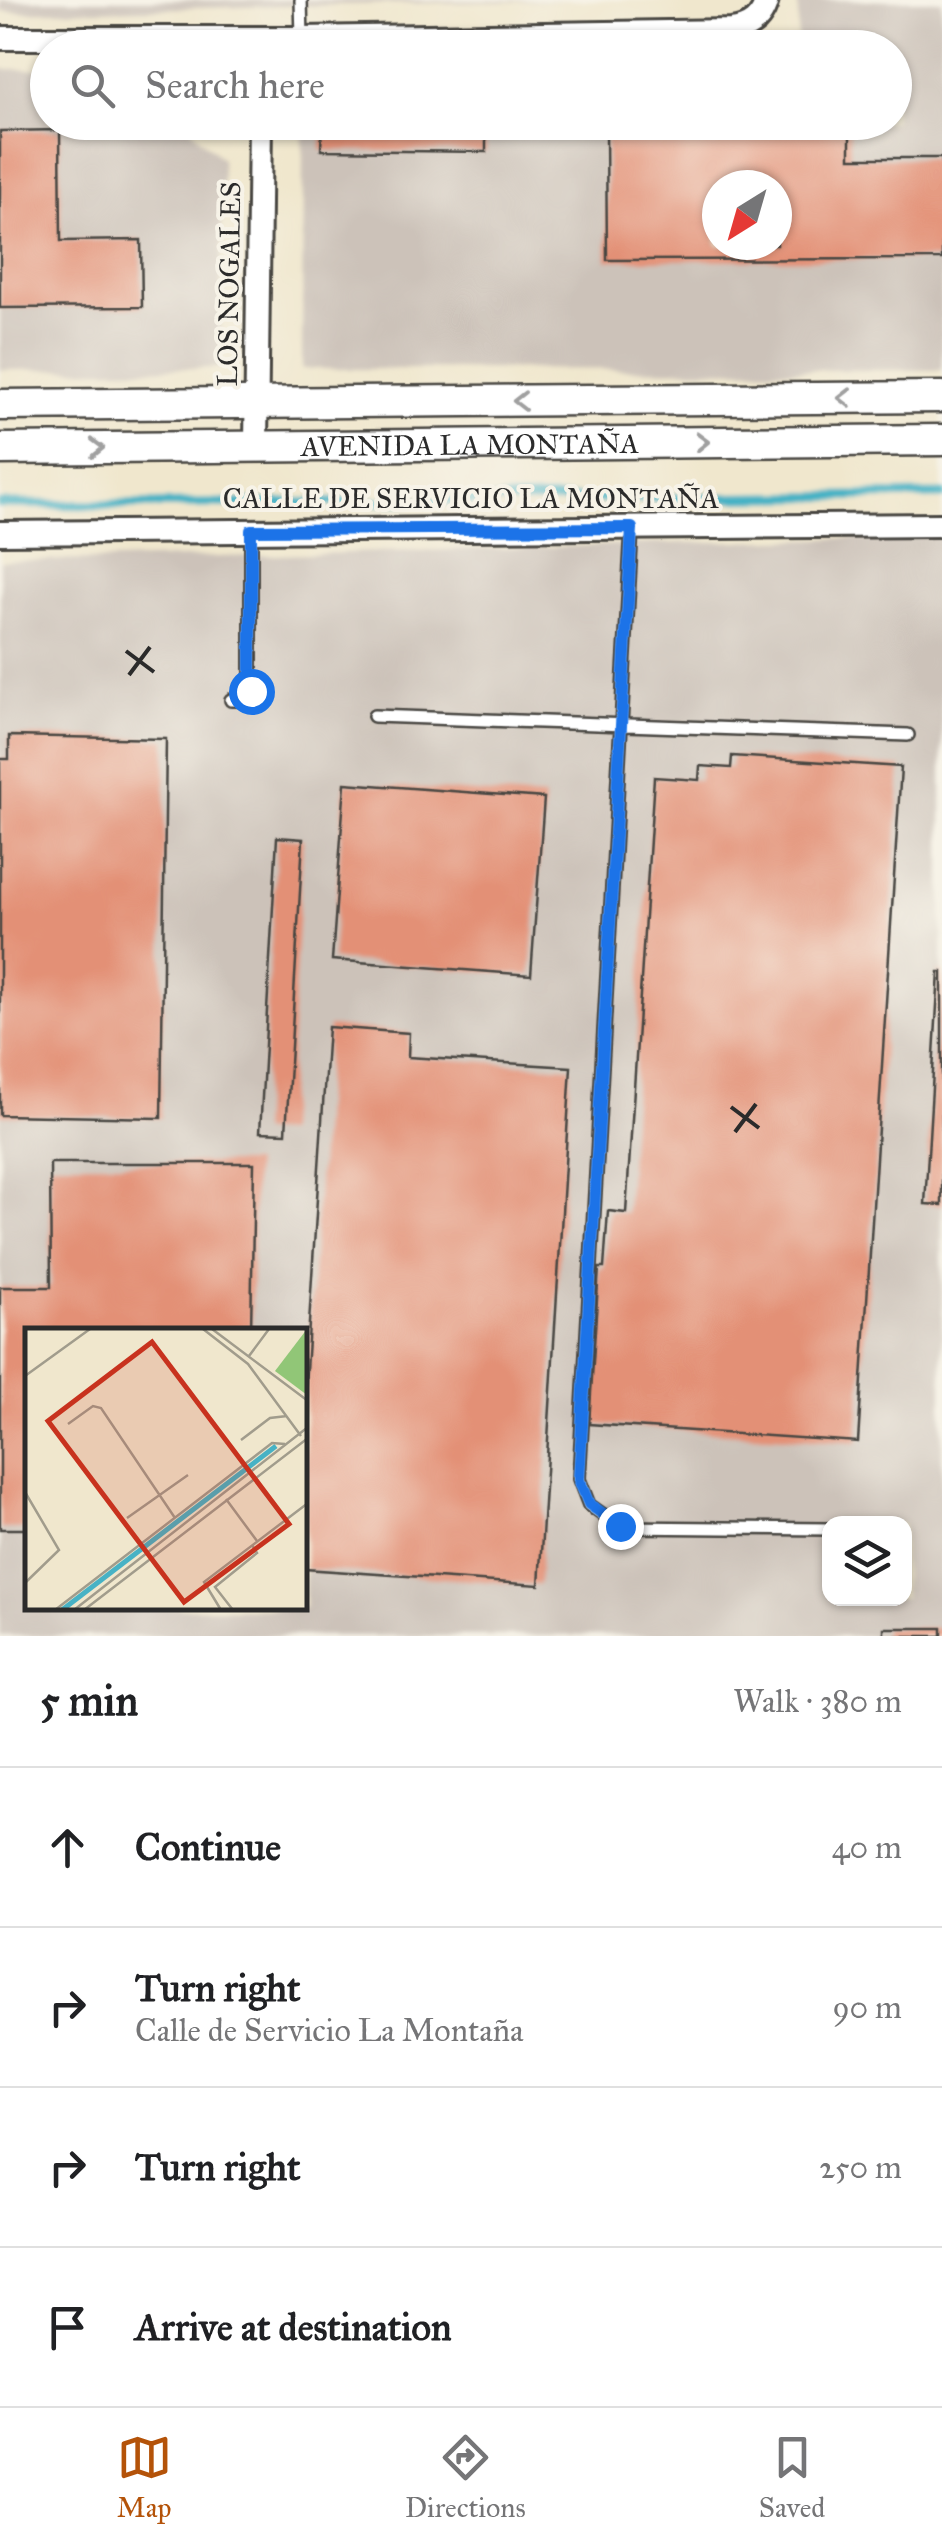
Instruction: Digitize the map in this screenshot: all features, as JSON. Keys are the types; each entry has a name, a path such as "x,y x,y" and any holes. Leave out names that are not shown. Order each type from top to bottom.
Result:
{"main road":[{"name":"AVENIDA LA MONTAÑA","path":"0,404 942,397"},
{"name":"AVENIDA LA MONTAÑA","path":"0,449 942,440"}],"street":[{"path":"741,30 758,20 767,0"},
{"path":"0,38 30,39"},
{"name":"LOS NOGALES","path":"256,446 260,140"},
{"name":"CALLE DE SERVICIO LA MONTAÑA","path":"0,534 942,524"}],"lane":[{"path":"301,0 302,30"},
{"path":"632,528 579,1480 589,1504 620,1526 822,1528"},
{"path":"231,700 244,700 251,691 251,530"},
{"path":"374,716 908,735"}],"shaded area":[{"path":"0,0 580,0 0,12"},
{"path":"798,0 942,0 942,370 302,369 303,140 912,140 912,30 798,30"},
{"path":"0,69 30,69 30,140 202,140 222,159 220,368 0,370"},
{"path":"942,535 942,1636 0,1636 0,561"}],"building":[{"path":"30,130 30,140 60,140 61,241 141,240 142,307 0,308 0,131"},
{"path":"321,140 486,140 486,152 321,150"},
{"path":"606,140 850,140 850,158 942,158 942,259 792,259 792,170 702,170 702,260 607,260"},
{"path":"9,736 166,739 161,1118 0,1115 0,759 9,759"},
{"path":"732,756 901,767 858,1442 589,1424 599,1268 604,1268 608,1211 626,1213 654,777 699,780 700,766 731,768"},
{"path":"345,783 544,798 531,975 332,960"},
{"path":"277,837 303,839 286,1133 260,1132"},
{"path":"942,972 942,1205 925,1204"},
{"path":"328,1027 409,1033 408,1057 571,1067 539,1585 308,1569 308,1339"},
{"path":"50,1163 254,1163 251,1328 25,1328 25,1529 0,1529 0,1287 51,1287"},
{"path":"884,1628 942,1628 942,1636 884,1636"}],"waterway":[{"path":"0,504 942,495"}],"route":[{"path":"251,691 251,530 632,528 579,1480 589,1504 620,1526"}]}
